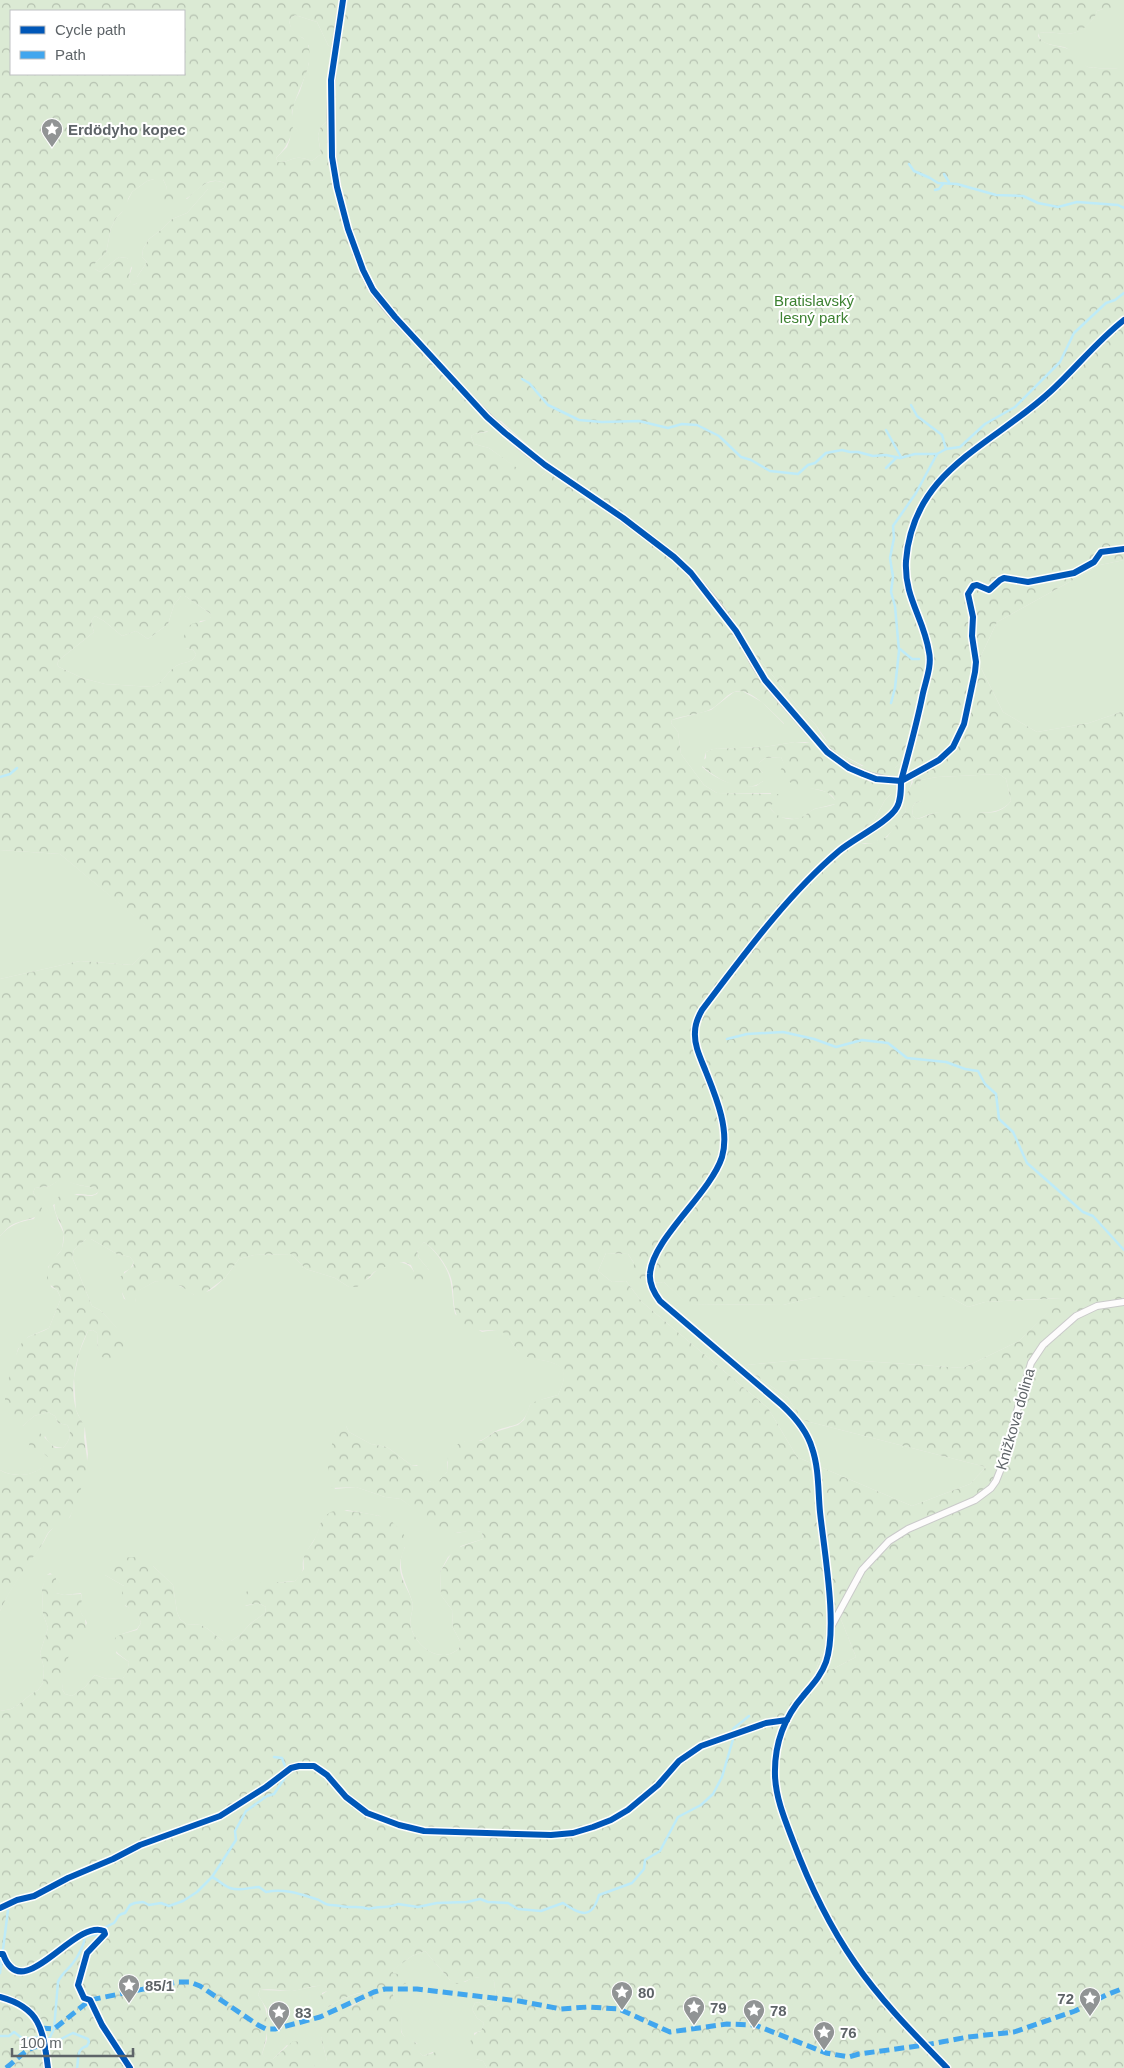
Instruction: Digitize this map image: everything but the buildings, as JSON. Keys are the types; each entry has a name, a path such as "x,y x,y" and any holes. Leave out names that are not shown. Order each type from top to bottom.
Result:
{"street":[{"path":"343,0 332,69 332,157 346,221 363,270 373,290 395,317 487,417 545,465 623,518 674,557 691,573 736,631 764,680 827,752 849,768 863,774 876,778 901,781"},
{"path":"947,2068 885,2000 855,1963 818,1896 798,1854 782,1810 775,1776 780,1733 792,1710 813,1685 825,1664 830,1646 816,1470 809,1438 798,1421 782,1405 660,1302 651,1285 650,1274 652,1261 663,1242 710,1180 722,1158 724,1148 720,1113 696,1047 694,1031 698,1017 714,994 808,880 840,851 884,820 896,808 899,801 901,781 930,660 926,639 911,601 906,575 906,560 911,534 922,504 935,485 950,469 1022,416 1051,391 1092,348 1124,320"},
{"name":"Knižkova dolina","path":"830,1628 862,1570 890,1540 908,1529 975,1500 991,1488 996,1481 1008,1452 1017,1411 1031,1363 1043,1345 1076,1316 1097,1306 1124,1302"}],"green space":[{"name":"Bratislavský lesný park","path":"0,0 1124,0 1124,9 1103,9 1097,11 1090,23 1077,32 1067,34 1043,32 1039,33 1038,36 1048,44 1071,50 1088,67 1124,68 1124,560 1100,565 997,622 978,662 1003,712 1037,732 1089,723 1124,711 1124,2068 487,2068 483,2061 476,2059 470,2054 469,2046 475,2035 481,2031 484,2023 477,2018 472,2009 475,2003 479,2002 485,2007 493,2003 496,1996 494,1981 489,1978 480,1977 457,1984 450,1980 425,1951 412,1956 393,1970 393,1973 410,1976 410,1979 405,1984 393,1986 393,1995 402,2013 401,2032 404,2036 421,2046 420,2053 423,2056 436,2052 438,2054 439,2068 327,2068 321,2038 325,2030 335,2018 368,1997 368,1992 352,1995 325,2007 320,1996 327,1991 327,1987 314,1986 292,1991 260,1990 258,1995 265,2009 268,2024 262,2054 267,2060 273,2059 293,2041 301,2042 311,2053 315,2068 0,2068 0,1711 11,1709 18,1705 38,1690 43,1683 44,1668 40,1653 48,1628 43,1614 42,1589 46,1575 54,1574 56,1577 56,1593 64,1595 81,1594 81,1612 85,1618 86,1629 74,1644 68,1658 62,1689 65,1694 72,1696 85,1687 95,1675 107,1679 123,1678 127,1672 129,1662 115,1650 115,1638 137,1630 141,1623 135,1612 120,1601 124,1586 105,1575 103,1571 113,1558 136,1557 143,1559 153,1566 173,1585 177,1612 180,1619 186,1624 201,1625 223,1641 231,1641 265,1613 266,1607 258,1603 242,1606 240,1600 246,1592 258,1583 295,1581 304,1569 305,1554 327,1514 335,1511 351,1511 384,1517 396,1526 407,1539 400,1561 400,1569 412,1601 413,1608 410,1624 414,1635 424,1648 438,1655 446,1655 460,1647 460,1641 453,1628 452,1610 441,1595 440,1572 454,1549 483,1539 482,1532 442,1532 401,1499 385,1497 356,1487 331,1488 328,1481 328,1460 337,1425 340,1422 346,1426 349,1432 371,1444 387,1447 411,1465 424,1467 428,1481 437,1483 447,1472 448,1457 458,1444 465,1441 481,1441 495,1432 518,1425 524,1420 530,1405 536,1401 558,1395 563,1382 563,1373 560,1367 520,1353 504,1333 496,1330 477,1330 461,1322 455,1311 449,1273 436,1253 424,1242 417,1251 419,1258 429,1270 429,1284 423,1294 410,1286 410,1278 414,1272 411,1265 404,1262 389,1265 374,1272 357,1287 349,1287 335,1278 306,1269 291,1254 254,1255 239,1259 225,1278 202,1295 194,1295 181,1286 170,1286 156,1281 138,1291 135,1302 127,1303 119,1286 120,1277 133,1266 134,1262 130,1257 117,1254 91,1239 86,1239 74,1250 72,1257 92,1306 100,1310 122,1333 125,1342 125,1357 118,1362 103,1358 98,1349 97,1333 93,1330 88,1331 80,1349 75,1369 73,1390 77,1411 84,1426 87,1458 87,1467 81,1490 67,1521 48,1533 14,1585 0,1611 0,1470 20,1475 40,1469 49,1458 43,1453 29,1451 29,1444 33,1438 40,1433 55,1448 63,1448 70,1434 67,1425 58,1423 55,1416 48,1412 34,1416 23,1426 13,1422 5,1403 5,1394 14,1359 21,1344 27,1338 49,1328 61,1298 57,1290 47,1282 49,1266 62,1248 64,1236 55,1210 57,1200 61,1194 92,1196 97,1194 99,1190 77,1185 63,1178 50,1186 35,1188 33,1193 40,1201 43,1213 14,1224 7,1228 0,1236 0,979 80,961 132,965 159,937 60,854 0,850","holes":["295,15 317,22 328,45 337,51 331,117 320,128 318,136 321,154 312,161 296,158 278,162 276,158 291,135 293,125 292,111 306,75 309,58 307,41 295,33 291,28 289,20","163,179 167,188 160,202 170,205 179,203 209,182 217,181 226,184 220,190 216,188 208,189 187,213 172,219 149,239 143,249 142,257 147,262 137,277 137,283 134,285 131,283 129,276 132,263 127,258 119,257 100,272 95,269 95,263 106,253 111,228 116,218 127,207 128,199 132,192 147,181","498,420 545,461 549,469 542,476 527,475 489,448 474,444 471,436 492,429","181,596 185,596 211,614 211,617 194,623 185,634 182,643 186,648 193,650 196,654 195,657 176,666 156,685 152,687 105,684 82,678 59,667 57,664 59,660 94,632 91,621 95,616 122,636 136,631 148,639 168,624 174,605","752,654 756,655 837,752 877,773 884,774 904,760 908,761 913,782 906,795 906,811 887,837 865,844 858,842 856,834 874,820 885,800 891,794 893,786 863,777 848,770 810,742 795,742 764,747 713,749 706,752 706,758 702,761 702,766 715,776 731,784 748,787 763,781 763,773 759,769 759,763 765,758 781,757 784,764 780,771 788,781 800,787 828,793 835,800 835,804 813,810 798,818 789,819 780,817 770,808 771,805 780,799 779,794 717,793 704,785 681,754 678,732 671,723 672,720 709,710 731,693 741,691 757,698 786,725 794,729 795,725 749,662","999,774 1006,779 1011,801 1001,810 995,812 951,811 916,819 913,816 912,808 915,803 921,801 926,796 924,788 918,785 921,780 937,777","606,1253 628,1254 634,1263 633,1274 647,1283 664,1282 687,1304 783,1305 816,1297 950,1297 968,1307 985,1302 1061,1298 1019,1341 963,1368 820,1358 747,1365 751,1372 788,1398 802,1420 986,1467 970,1484 912,1506 797,1457 768,1408 642,1302 626,1281 612,1282 598,1271","840,1617 856,1657 833,1669 815,1672 824,1648 825,1626"]},
{"path":"1103,9 1124,9 1124,68 1088,67 1068,49 1048,44 1039,37 1039,33 1043,32 1067,34 1081,30 1089,23 1097,11"},
{"path":"295,15 317,22 328,45 337,51 331,117 320,128 318,136 321,154 312,161 296,158 278,162 276,158 287,147 290,139 293,105 300,91 309,63 309,46 303,38 296,35 291,29 289,20"},
{"path":"163,179 167,188 164,195 187,199 200,187 209,182 215,181 226,184 220,190 208,189 187,213 172,219 149,239 143,249 142,257 147,262 137,277 137,283 134,285 131,284 129,276 132,268 127,258 119,257 100,272 95,269 95,263 106,253 111,228 132,192 147,181"},
{"path":"498,420 545,461 549,469 542,476 527,476 489,448 474,444 471,436 487,432"},
{"path":"1124,560 1124,711 1089,723 1037,732 1003,712 978,662 997,622 1100,565"},
{"path":"181,596 185,596 211,614 211,617 209,620 200,621 186,648 193,650 196,654 195,657 173,668 156,685 152,687 105,684 82,678 59,667 57,664 59,660 94,632 91,621 95,616 122,636 136,631 148,639 168,624 174,605"},
{"path":"752,654 756,655 837,752 862,766 895,768 904,760 908,760 912,780 907,797 906,811 892,831 882,840 875,843 858,842 856,834 874,820 885,800 891,794 871,779 834,762 810,742 795,742 764,747 713,749 706,752 702,767 714,776 727,782 741,786 756,786 763,781 763,773 759,769 759,763 765,758 781,757 794,784 827,792 835,800 835,804 814,809 801,818 794,819 778,817 770,808 771,793 717,793 704,785 681,754 678,732 671,723 672,720 711,710 734,692 742,691 762,702 784,724 785,712 749,662"},
{"path":"999,774 1006,779 1011,801 1005,807 983,813 938,812 916,819 913,816 912,808 915,803 921,801 918,785 921,780 937,777"},
{"path":"0,850 60,854 160,937 132,965 80,961 0,979"},
{"path":"63,1177 72,1183 100,1190 92,1195 77,1194 53,1205 64,1234 62,1249 48,1267 51,1287 57,1290 61,1298 49,1328 28,1337 18,1349 5,1398 23,1426 34,1416 48,1412 55,1416 58,1423 67,1425 70,1437 63,1448 52,1445 45,1436 38,1452 50,1458 41,1469 20,1475 6,1473 0,1470 0,1236 16,1224 34,1219 40,1205 33,1193 35,1188 50,1186"},
{"path":"86,1239 91,1239 117,1254 130,1257 134,1262 130,1269 124,1272 122,1293 124,1299 135,1302 137,1291 156,1281 181,1287 194,1295 209,1291 225,1278 239,1259 254,1255 291,1254 306,1269 335,1278 349,1287 368,1279 376,1271 391,1264 407,1264 414,1272 429,1270 419,1258 417,1250 424,1242 438,1256 447,1271 450,1278 455,1314 482,1332 502,1331 516,1349 533,1358 556,1364 561,1368 564,1374 558,1395 530,1405 524,1419 516,1424 494,1432 475,1442 465,1441 447,1462 447,1472 437,1484 428,1481 417,1465 411,1465 387,1447 371,1444 349,1432 346,1426 336,1430 328,1468 335,1489 356,1487 385,1497 401,1499 424,1516 457,1533 472,1530 482,1532 483,1539 461,1546 448,1557 440,1572 441,1595 452,1610 453,1628 460,1641 460,1647 446,1655 438,1655 424,1648 418,1642 410,1620 413,1604 401,1568 402,1554 405,1547 380,1516 347,1510 324,1518 316,1537 304,1557 303,1569 295,1581 271,1583 245,1606 258,1603 266,1607 265,1613 231,1641 223,1641 201,1625 186,1624 180,1619 177,1612 173,1585 153,1566 105,1575 124,1586 125,1606 136,1612 141,1623 137,1629 122,1634 116,1653 129,1662 127,1673 123,1678 107,1679 95,1675 85,1687 72,1696 65,1694 62,1689 65,1665 71,1648 87,1623 80,1609 81,1593 64,1595 56,1593 56,1577 50,1573 47,1575 42,1589 43,1614 48,1628 40,1653 44,1668 43,1683 38,1690 18,1705 11,1709 0,1711 0,1611 13,1586 49,1532 70,1517 86,1469 88,1454 85,1429 76,1410 74,1378 79,1353 88,1331 93,1330 97,1333 98,1349 125,1357 125,1342 116,1327 100,1310 92,1306 72,1257 74,1250"},
{"path":"606,1253 628,1254 647,1283 664,1282 688,1304 783,1305 816,1297 950,1297 968,1307 985,1302 1062,1298 1019,1341 963,1368 820,1358 747,1365 751,1372 788,1398 802,1420 986,1467 970,1484 912,1506 797,1457 768,1408 642,1302 626,1281 612,1282 598,1271"},
{"path":"840,1617 856,1657 833,1669 815,1673 824,1648 825,1626"},
{"path":"425,1951 450,1980 465,1982 472,1978 488,1976 494,1981 496,1996 493,2003 485,2007 479,2002 475,2003 472,2009 477,2018 484,2023 481,2031 474,2033 476,2059 483,2061 487,2068 439,2068 433,2052 423,2056 417,2043 402,2034 401,2016 393,1990 393,1986 397,1985 399,1975 393,1973 392,1970 412,1956"},
{"path":"322,1985 327,1987 327,1991 322,1993 325,2007 347,1997 368,1992 368,1997 352,2005 321,2038 327,2068 315,2068 314,2065 287,2045 273,2059 267,2061 262,2054 267,2039 267,2009 258,1995 260,1990 292,1991"}],"waterway":[{"path":"909,164 914,171 938,183 957,184 996,195 1023,196 1038,203 1058,207 1077,202 1118,205 1124,208"},
{"path":"944,174 949,182"},
{"path":"935,190 939,189 943,184"},
{"path":"522,379 529,383 548,405 579,420 602,422 639,421 668,428 682,424 697,425 719,436 741,457 751,460 770,471 798,474 826,453 842,450 873,456 886,455 900,458 915,454 937,454 946,449 960,447 985,424 1015,407 1060,362 1074,333 1106,303 1115,300 1124,293"},
{"path":"911,405 917,416 942,435 946,449"},
{"path":"886,430 901,457"},
{"path":"891,703 895,688 899,651 895,606 891,592 893,577 890,558 894,538 893,526 916,493 937,454"},
{"path":"886,468 897,457"},
{"path":"900,649 912,659 919,659"},
{"path":"0,777 10,774 17,768"},
{"path":"727,1039 747,1034 783,1032 814,1039 836,1047 862,1040 888,1043 907,1058 946,1062 965,1069 978,1071 985,1084 996,1094 999,1119 1013,1132 1027,1163 1083,1212 1093,1216 1124,1250"},
{"path":"733,1729 749,1716"},
{"path":"212,1877 225,1886 234,1889 259,1887 266,1892 286,1891 318,1900 328,1905 369,1909 398,1904 418,1907 437,1903 467,1902 480,1899 488,1902 508,1903 518,1909 541,1911 563,1903 580,1912 589,1912 599,1895 632,1883 644,1869 645,1860 660,1851 678,1817 701,1805 713,1794 722,1777 734,1736"},
{"path":"274,1757 282,1758 285,1766"},
{"path":"49,2039 54,2029 58,1982 77,1958 85,1937 102,1933 106,1927 114,1923 119,1915 125,1913 130,1905 143,1902 149,1905 161,1903 169,1906 183,1901 197,1892 212,1877 236,1840 235,1831 246,1811 267,1796 274,1794 286,1776"},
{"path":"0,1973 8,1910"},
{"path":"0,2036 9,2036 14,2032 23,2039 39,2037 57,2041 73,2033 88,2039 87,2046 81,2049 77,2068"}],"marked path":[{"path":"41,2028 54,2029 90,2000 178,1982 190,1982 200,1986 266,2029 275,2029 320,2017 374,1992 385,1989 417,1989 519,2001 561,2009 588,2007 619,2009 670,2032 727,2024 755,2025 826,2053 849,2057 968,2037 1014,2032 1075,2011 1124,1988"},
{"path":"6,2068 33,2047 44,2046"}],"cycle path":[{"path":"343,0 331,80 332,157 337,187 348,229 363,270 373,290 395,317 487,417 545,465 623,518 674,557 691,573 736,631 765,680 827,752 849,768 876,779 901,781 939,760 953,747 964,724 975,672 976,662 972,636 973,617 968,594 973,586 977,585 989,590 1004,578 1028,582 1074,573 1094,562 1101,552 1124,549"},
{"path":"947,2068 887,2004 865,1977 846,1949 828,1919 806,1872 784,1817 777,1793 775,1765 781,1733 796,1705 822,1672 826,1662 831,1629 829,1588 817,1472 810,1442 800,1425 782,1405 660,1301 652,1288 650,1274 653,1260 660,1246 716,1171 724,1147 721,1114 698,1052 695,1037 697,1021 702,1010 750,947 802,886 845,846 887,819 897,807 901,781 916,726 930,662 926,640 911,597 906,574 906,561 912,530 923,503 939,481 959,462 1051,391 1124,320"},
{"path":"0,1908 17,1900 34,1896 140,1845 220,1816 266,1787 291,1768 299,1766 314,1766 327,1775 346,1797 367,1813 399,1825 424,1831 551,1835 573,1833 611,1820 628,1810 658,1785 679,1761 701,1746 766,1723 787,1720"},
{"path":"0,1954 3,1954 12,1968 23,1971 35,1967 78,1937 92,1930 104,1931 105,1934 87,1953 78,1985 84,1998 90,2000 102,2025 130,2068"},
{"path":"0,1997 24,2007 32,2014 44,2042 48,2068"}],"place":[{"name":"Erdödyho kopec","path":"52,148"},
{"name":"85/1","path":"129,2004"},
{"name":"80","path":"622,2011"},
{"name":"72","path":"1090,2017"},
{"name":"79","path":"694,2026"},
{"name":"78","path":"754,2029"},
{"name":"83","path":"279,2031"},
{"name":"76","path":"824,2051"}]}
